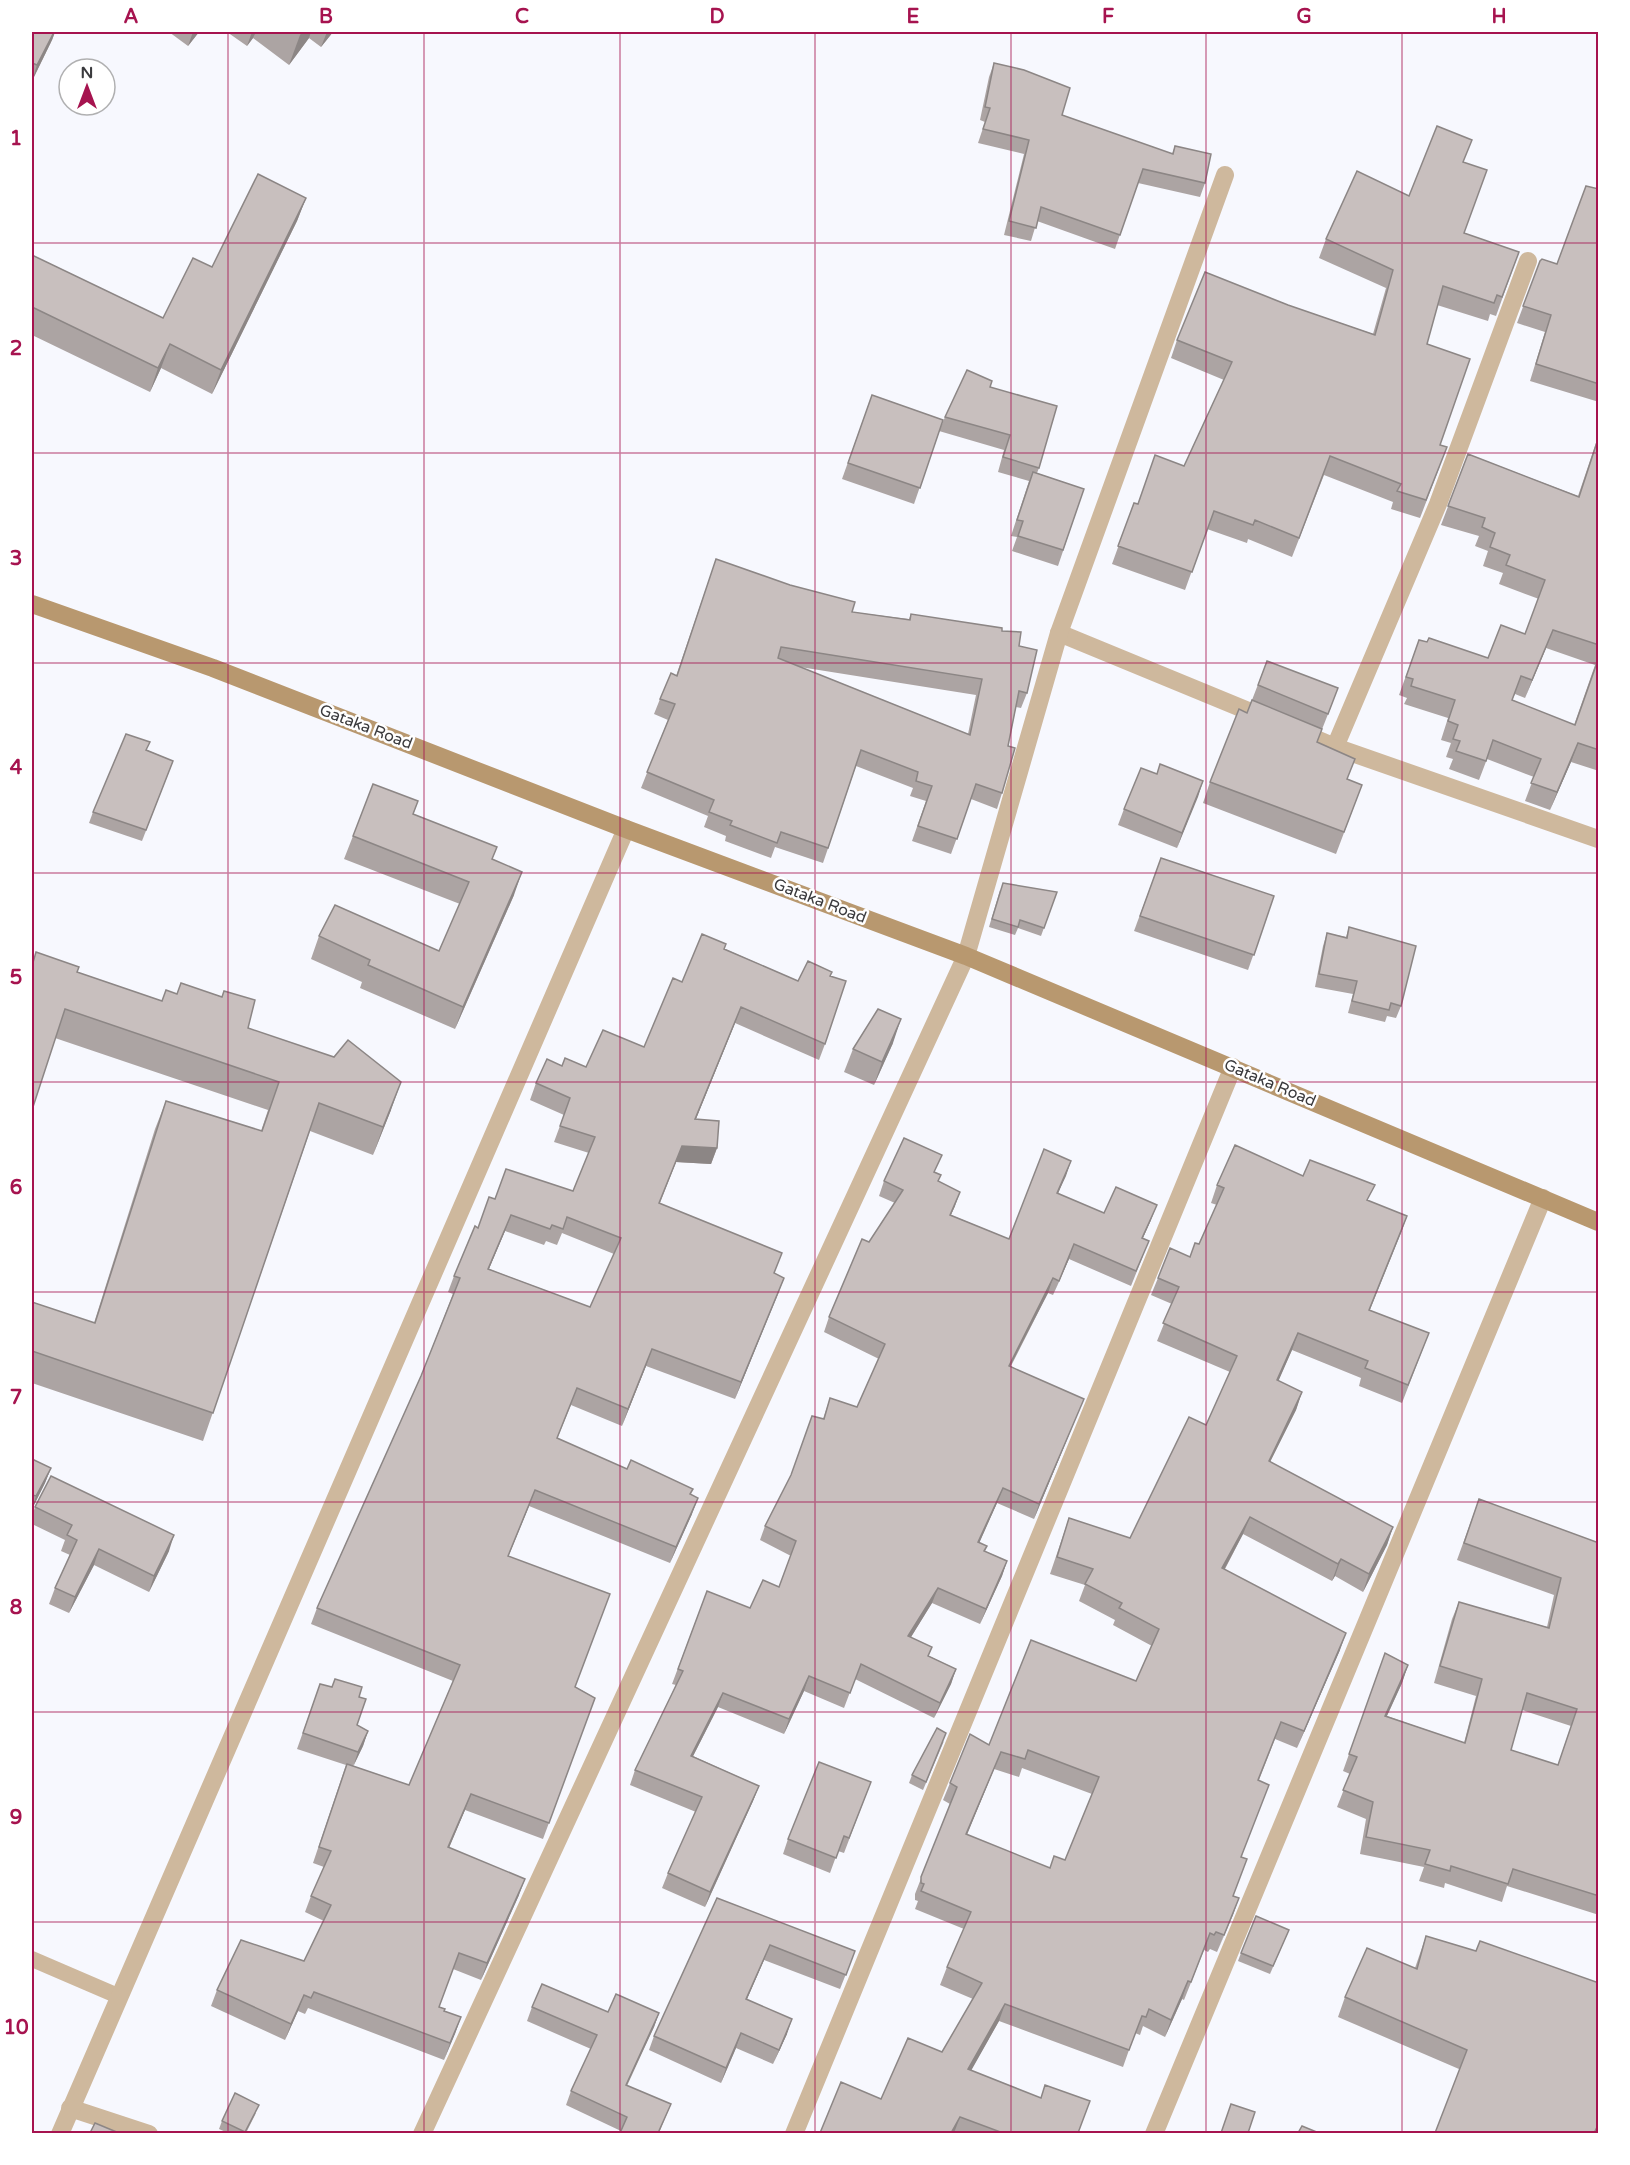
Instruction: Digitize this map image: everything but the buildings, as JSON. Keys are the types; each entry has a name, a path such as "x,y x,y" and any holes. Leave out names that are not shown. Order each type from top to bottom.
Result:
{"street":[{"path":"422,2133 966,956 1059,633 1225,175"},
{"path":"1335,747 1438,504 1528,261"},
{"name":"Gataka Road","path":"32,604 213,668 626,829 966,956 1599,1222"},
{"path":"1059,633 1335,747 1599,839"},
{"path":"60,2133 626,829"},
{"path":"794,2133 1233,1067"},
{"path":"1154,2133 1543,1198"},
{"path":"70,2108 149,2133"}],"lane":[{"path":"32,1959 118,1996"}]}
